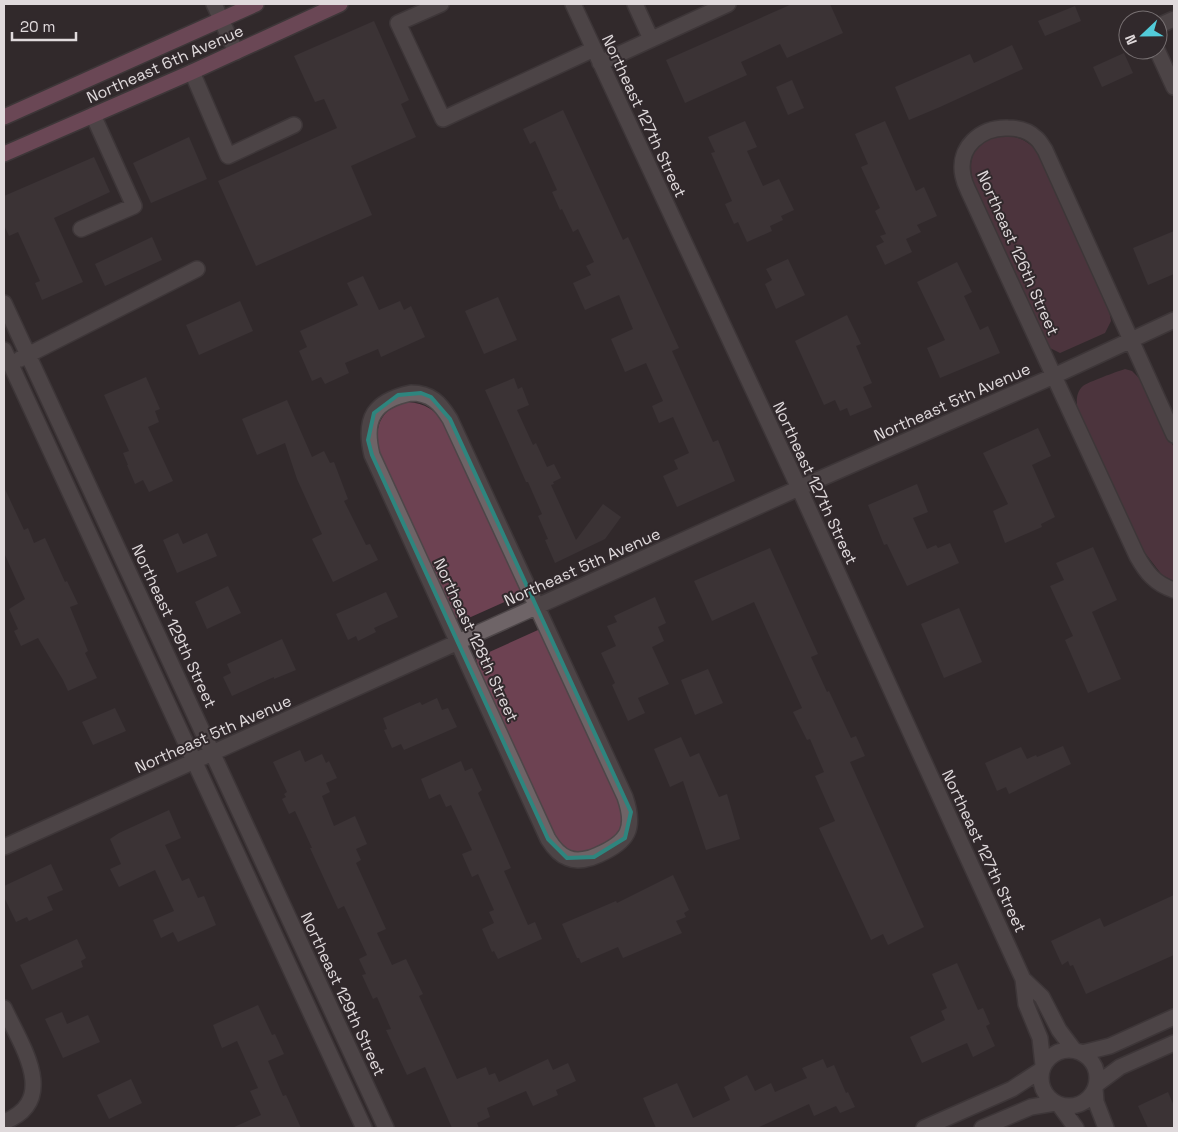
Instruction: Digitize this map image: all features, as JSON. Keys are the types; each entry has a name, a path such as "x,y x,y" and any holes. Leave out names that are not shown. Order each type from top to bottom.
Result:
{"main road":[{"name":"Northeast 6th Avenue","path":"4,117 256,4"},
{"name":"Northeast 6th Avenue","path":"4,154 192,72 340,4"}],"street":[{"path":"214,4 236,52"},
{"path":"441,4 398,23 443,119 597,56 651,39 698,10 728,4"},
{"name":"Northeast 127th Street","path":"573,4 1023,979 1026,1004 1040,1038 1042,1068"},
{"path":"635,4 651,39"},
{"path":"1162,60 1174,87"},
{"path":"192,72 228,156 294,125"},
{"path":"81,230 134,206 93,115"},
{"name":"Northeast 126th Street","path":"1174,435 1045,150 1036,137 1024,130 998,128 984,132 974,139 966,150 962,162 963,176 968,190 1137,556 1155,581 1166,588 1174,590"},
{"path":"197,269 29,355 7,356 364,1128"},
{"name":"Northeast 129th Street","path":"4,303 386,1128"},
{"name":"Northeast 5th Avenue","path":"4,847 798,488 1054,376 1174,320"},
{"name":"Northeast 128th Street","path":"411,392 432,397 442,406 454,428 536,607 621,788 630,812 630,825 625,838 614,848 594,857 580,860 567,858 556,851 548,840 372,455 368,440 369,426 374,413 384,402 398,395 411,392"},
{"name":"Northeast 127th Street","path":"1023,979 1042,997 1059,1030 1078,1052"},
{"path":"4,1008 29,1062 34,1084 27,1106 20,1114 4,1122"},
{"path":"924,1128 1012,1089 1042,1068 1048,1058 1056,1052 1065,1050 1078,1052 1110,1046 1174,1017"},
{"path":"1042,1068 1041,1086 1049,1099 1069,1107 1077,1106 1091,1096 1096,1086 1120,1067 1174,1043"},
{"path":"1078,1052 1093,1063 1096,1070 1096,1102 1106,1128"},
{"path":"982,1128 1026,1109 1058,1104"},
{"path":"1058,1104 1076,1128"}],"highlighted area":[{"path":"421,393 431,397 450,419 631,812 625,838 594,857 567,858 548,839 372,455 368,440 374,413 398,395"}],"shaded area":[{"path":"997,136 1010,136 1021,139 1031,145 1040,155 1108,305 1111,321 1105,333 1060,353 1050,348 1041,334 974,184 971,168 974,154 982,144"},
{"path":"1125,369 1132,371 1146,385 1174,448 1174,581 1162,575 1142,549 1078,410 1077,396 1083,386"},
{"path":"408,402 429,408 446,424 519,586 520,595 462,621 455,617 449,609 379,454 377,436 381,420 391,409"},
{"path":"538,630 543,636 623,807 624,820 621,833 605,846 589,851 574,852 568,850 554,837 479,671 476,658"}],"building":[{"path":"792,4 830,4 843,33 787,58 780,44 741,62 747,75 685,103 666,60"},
{"path":"1075,6 1081,21 1045,36 1038,21"},
{"path":"374,21 409,100 401,104 416,137 351,166 372,215 256,266 218,181 337,128 324,99 315,102 294,56"},
{"path":"1012,45 1023,69 909,120 895,87 970,54 974,63"},
{"path":"1118,56 1118,60 1127,60 1133,73 1102,87 1093,67"},
{"path":"792,80 804,108 788,115 776,87"},
{"path":"563,110 623,240 628,237 679,348 672,351 713,442 718,440 735,481 677,507 663,476 678,469 674,460 689,453 673,417 659,423 652,406 663,401 646,363 625,372 611,339 633,329 619,295 585,310 573,283 591,275 586,266 594,262 578,229 573,232 562,209 560,210 552,192 557,190 535,141 530,144 523,129"},
{"path":"745,121 757,147 747,151 763,186 779,179 794,210 781,216 783,220 770,226 772,231 747,242 738,222 734,224 725,204 732,201 711,153 715,152 708,137"},
{"path":"885,121 916,191 924,187 937,216 917,225 921,232 906,239 912,252 885,265 876,246 884,242 880,236 886,234 875,211 880,208 861,167 868,164 855,134"},
{"path":"189,137 207,179 151,203 133,163"},
{"path":"94,157 110,192 54,218 83,282 42,300 35,283 40,281 18,232 9,236 4,225 4,196"},
{"path":"1174,231 1174,274 1148,285 1133,248"},
{"path":"152,237 162,260 105,286 95,264"},
{"path":"788,259 805,295 776,309 765,284 772,280 766,269"},
{"path":"957,262 972,292 964,296 980,330 988,326 1000,353 940,378 927,348 945,340 917,282"},
{"path":"363,276 379,310 400,301 404,310 411,306 425,337 381,357 378,349 345,363 349,373 325,384 321,377 312,381 299,351 307,347 300,331 358,305 347,283"},
{"path":"498,297 517,340 484,354 465,311"},
{"path":"240,301 253,331 199,355 186,325"},
{"path":"847,315 861,344 856,346 872,383 863,387 872,407 850,416 847,408 840,411 835,400 824,405 795,341"},
{"path":"146,377 160,409 155,411 159,422 148,427 173,481 149,492 143,480 135,484 123,453 129,451 104,395"},
{"path":"514,378 518,389 522,387 529,405 517,410 533,445 536,443 547,467 554,464 561,478 551,485 576,540 603,504 621,517 605,539 555,563 545,540 548,539 538,516 542,514 485,390"},
{"path":"287,400 312,457 324,451 330,463 334,462 348,499 344,501 366,545 370,544 378,560 333,582 312,539 322,534 297,479 285,443 257,455 242,419"},
{"path":"1038,428 1051,456 1032,465 1055,517 1041,524 1042,527 1005,543 993,511 1008,504 983,453"},
{"path":"917,484 928,512 913,518 927,549 936,545 938,548 950,543 959,563 907,586 887,544 884,545 868,505"},
{"path":"4,487 24,530 28,528 34,543 45,538 65,582 67,581 78,604 70,607 88,651 85,653 97,678 68,691 38,638 21,646 14,631 18,629 9,609 25,599 4,553"},
{"path":"178,533 183,544 207,533 217,556 177,573 163,540"},
{"path":"1093,547 1117,600 1092,612 1121,679 1088,693 1065,640 1073,636 1050,586 1064,580 1056,563"},
{"path":"770,548 818,654 811,657 851,738 856,736 865,756 850,762 924,927 888,945 883,934 871,940 819,828 835,821 815,776 824,772 810,739 807,740 793,712 802,708 754,602 712,621 694,581"},
{"path":"228,586 241,613 207,629 195,602"},
{"path":"386,592 398,617 374,628 376,632 358,641 356,636 348,640 336,614"},
{"path":"655,597 666,623 658,627 664,641 652,647 669,684 638,698 645,713 628,721 612,685 615,683 601,653 616,646 607,626 617,622 614,616"},
{"path":"959,608 982,662 944,678 921,624"},
{"path":"282,639 296,670 274,679 274,677 232,696 223,677 231,673 227,664"},
{"path":"708,669 723,703 695,715 681,680"},
{"path":"437,698 442,710 448,708 457,727 404,750 401,744 392,748 384,730 387,729 383,718 420,702 422,705"},
{"path":"115,708 126,731 93,745 82,722"},
{"path":"681,737 690,757 699,753 719,797 727,794 740,839 706,850 683,781 670,787 654,749"},
{"path":"1063,746 1071,764 1009,794 1006,787 997,791 985,763 1021,747 1027,759 1036,755 1037,757"},
{"path":"300,750 305,762 322,754 326,763 329,761 337,778 326,783 330,792 322,796 334,826 355,816 367,844 356,849 361,860 356,863 386,929 377,933 392,965 406,959 423,994 419,996 457,1079 486,1067 489,1075 495,1073 499,1082 548,1059 553,1070 568,1063 576,1081 556,1090 558,1095 533,1106 526,1091 487,1108 490,1117 477,1123 479,1128 452,1128 425,1067 407,1075 386,1030 391,1029 377,997 373,999 362,975 366,974 359,959 367,955 344,906 338,909 295,811 289,814 282,799 286,797 284,794 287,792 273,762"},
{"path":"461,761 465,771 472,768 482,790 478,793 511,868 504,871 528,925 535,922 542,939 498,959 494,951 492,952 482,929 494,923 489,912 494,910 478,874 472,877 462,854 472,850 451,805 446,807 440,794 429,799 421,779"},
{"path":"169,810 181,838 165,845 182,881 189,878 198,898 204,896 216,925 178,942 173,932 161,938 153,920 174,911 155,870 119,887 110,869 121,864 110,839"},
{"path":"51,864 63,890 47,897 53,910 29,921 27,917 16,922 4,897 4,886"},
{"path":"673,875 689,910 684,913 686,917 676,921 682,933 623,958 618,947 581,963 562,924 616,901 617,903"},
{"path":"1174,895 1174,955 1086,994 1073,965 1070,966 1068,961 1062,965 1051,941 1100,918 1104,927"},
{"path":"77,939 86,958 81,961 83,967 32,990 20,965"},
{"path":"957,963 978,1010 983,1008 990,1024 986,1026 995,1046 973,1057 967,1043 922,1063 910,1037 945,1020 941,1011 947,1008 932,974"},
{"path":"258,1005 272,1035 275,1034 284,1054 268,1061 283,1096 286,1095 301,1128 232,1128 261,1115 250,1091 258,1088 237,1041 222,1048 213,1025"},
{"path":"62,1012 67,1024 88,1015 100,1042 63,1058 45,1019"},
{"path":"823,1059 827,1068 834,1065 846,1093 848,1092 855,1107 840,1113 836,1106 814,1116 809,1104 757,1128 656,1128 643,1098 677,1083 693,1118 730,1100 724,1087 747,1075 755,1091 771,1083 775,1092 807,1078 802,1068"},
{"path":"131,1079 142,1103 109,1119 97,1095"},
{"path":"1168,1092 1174,1106 1174,1128 1148,1128 1138,1106"}]}
